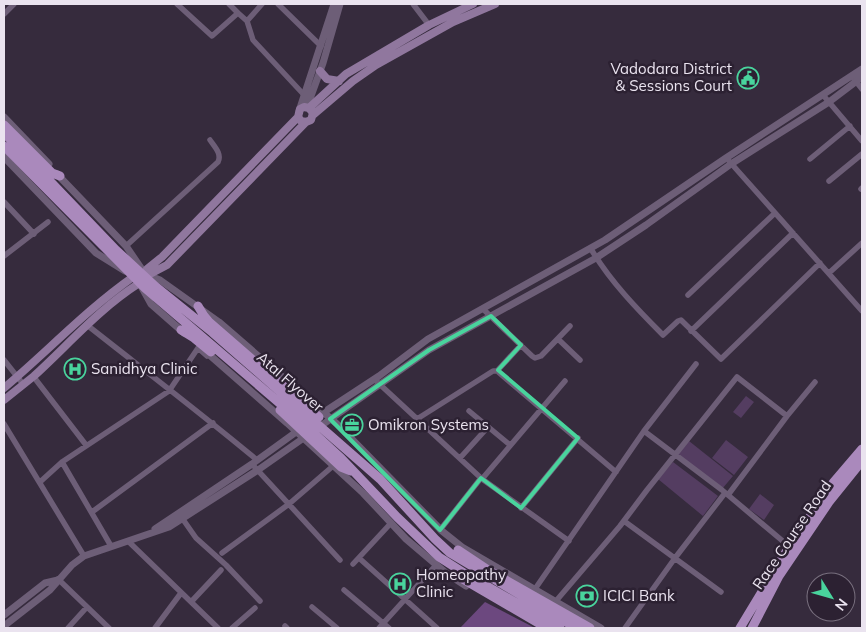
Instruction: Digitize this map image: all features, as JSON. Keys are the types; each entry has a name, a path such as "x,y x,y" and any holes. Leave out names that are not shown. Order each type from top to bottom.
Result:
{"main road":[{"path":"4,400 126,292 139,285 147,284 147,272 304,106 346,74 372,58 472,4"},
{"path":"4,388 81,319 133,277 136,269 147,272 167,265 306,122 311,120 313,116 353,81 376,65 453,22 495,4"},
{"path":"320,71 327,79 339,81"},
{"path":"304,106 312,111 313,116"},
{"path":"304,106 301,121 306,122"},
{"path":"4,125 56,174"},
{"name":"Atal Flyover","path":"4,133 134,267 360,460 405,505 435,539 450,552 576,628"},
{"name":"Atal Flyover","path":"4,146 145,288 304,424 439,556 464,573 560,628"},
{"path":"133,277 139,285"},
{"path":"198,306 209,322 325,422 357,453 360,460"},
{"path":"181,330 198,341 266,398 341,467 354,472"},
{"name":"Race Course Road","path":"740,628 837,478 862,449"},
{"name":"Race Course Road","path":"754,626 792,550 862,461"},
{"path":"435,539 445,542 488,570 590,628"},
{"path":"430,548 438,562 457,575 547,628"}],"street":[{"path":"5,10 14,4"},
{"path":"177,4 212,36 238,13"},
{"path":"229,4 247,21 253,40 304,106"},
{"path":"247,21 262,4"},
{"path":"278,4 321,46"},
{"path":"304,106 334,4"},
{"path":"304,106 320,71 340,4"},
{"path":"413,4 429,26"},
{"path":"149,533 324,413 433,347 596,258 646,225 728,161 829,102 857,78 862,69"},
{"path":"857,78 862,89"},
{"path":"4,626 46,593 72,565 84,556 166,528 258,470 303,438 428,340 591,249 728,161 823,95 857,78"},
{"path":"823,95 862,141"},
{"path":"4,117 126,246 147,272 198,306 330,418 440,530 462,547 601,628"},
{"path":"810,159 850,126"},
{"path":"126,246 218,162 220,159 219,153 210,140"},
{"path":"829,180 862,154"},
{"path":"4,157 96,253 133,277"},
{"path":"728,161 862,311"},
{"path":"4,202 34,234"},
{"path":"688,294 775,213"},
{"path":"4,256 48,222"},
{"path":"691,330 793,233"},
{"path":"828,273 862,243"},
{"path":"591,249 620,287 663,335 678,321 683,322 721,359 820,263"},
{"path":"139,285 151,304 296,432"},
{"path":"483,309 532,356 538,357 570,326"},
{"path":"87,325 213,424 254,462 258,470 340,560"},
{"path":"558,339 580,360"},
{"path":"416,419 493,371 497,371 520,345"},
{"path":"40,482 62,462 86,445 169,391 198,348 334,466 363,493 406,539 436,565 459,581 540,628"},
{"path":"4,360 23,384"},
{"path":"535,589 644,431 696,364"},
{"path":"497,371 542,407 616,472"},
{"path":"33,376 86,445"},
{"path":"556,601 624,521 737,377 787,416"},
{"path":"440,530 565,381"},
{"path":"376,382 482,478 569,541"},
{"path":"626,628 675,558 815,382"},
{"path":"469,411 510,445"},
{"path":"4,424 84,556"},
{"path":"92,512 213,424"},
{"path":"460,458 488,427"},
{"path":"644,431 727,494 792,550"},
{"path":"522,508 578,438"},
{"path":"62,462 111,546"},
{"path":"222,552 289,504 334,466"},
{"path":"182,518 196,538 226,565 260,601"},
{"path":"624,521 721,592"},
{"path":"353,564 391,523"},
{"path":"128,541 218,628"},
{"path":"359,558 437,628"},
{"path":"378,628 436,565"},
{"path":"191,602 222,570"},
{"path":"58,580 109,628"},
{"path":"4,615 45,583 58,580"},
{"path":"344,590 389,628"},
{"path":"155,628 181,593"},
{"path":"68,628 87,607"},
{"path":"312,607 337,628"},
{"path":"232,628 255,608"}],"highlighted area":[{"path":"491,316 521,345 498,370 578,438 521,508 481,478 440,530 330,419 429,350"}],"shaded area":[{"path":"746,396 754,402 741,418 733,412"},
{"path":"726,440 748,457 734,475 712,458"},
{"path":"689,441 733,476 722,489 677,455"},
{"path":"673,462 718,496 703,516 658,479"},
{"path":"760,494 774,505 764,520 749,509"},
{"path":"485,602 535,628 460,628"}],"place":[{"name":"Vadodara District & Sessions Court","path":"748,78"},
{"name":"Sanidhya Clinic","path":"75,369"},
{"name":"Omikron Systems","path":"352,425"},
{"name":"Homeopathy Clinic","path":"400,584"},
{"name":"ICICI Bank","path":"587,596"}]}
